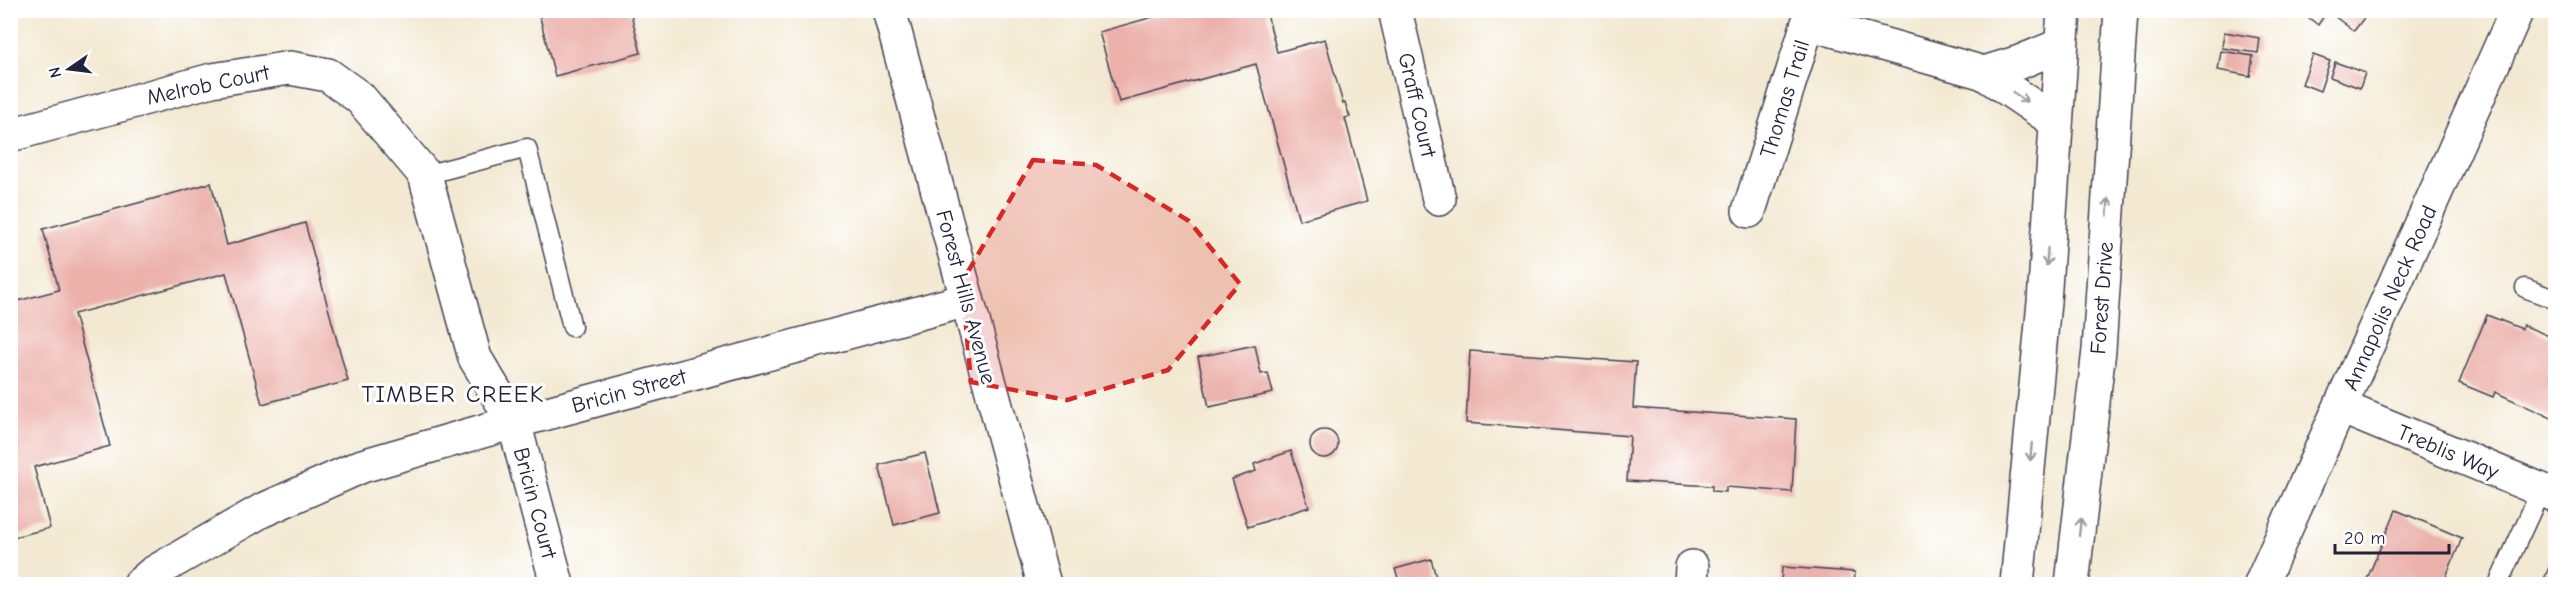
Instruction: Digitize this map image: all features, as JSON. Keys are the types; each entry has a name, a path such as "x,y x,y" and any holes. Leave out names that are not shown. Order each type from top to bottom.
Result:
{"street":[{"name":"Forest Hills Avenue","path":"889,10 1044,585"},
{"name":"Graff Court","path":"1395,10 1439,199"},
{"path":"2017,585 2044,302 2064,10"},
{"name":"Forest Drive","path":"2072,585 2099,350 2121,10"},
{"name":"Annapolis Neck Road","path":"2261,585 2517,10"},
{"name":"Thomas Trail","path":"1749,211 1808,23 1984,73 2056,122"},
{"path":"1984,73 2020,62 2061,45"},
{"name":"Melrob Court","path":"10,135 212,80 290,68 328,75 360,98 425,175 475,358 514,422"},
{"name":"Bricin Street","path":"141,585 153,573 261,510 363,466 514,422 967,300"},
{"name":"Treblis Way","path":"2341,407 2548,493"},
{"name":"Bricin Court","path":"514,422 557,585"}],"lane":[{"path":"425,175 527,147 572,327"},
{"path":"2525,288 2556,300"},
{"path":"2498,585 2548,493"}],"highlighted area":[{"path":"1033,160 1096,165 1189,221 1240,284 1168,370 1067,400 971,382 962,282"}],"building":[{"path":"538,10 630,10 641,53 555,76"},
{"path":"1178,10 1266,10 1277,52 1325,39 1343,104 1345,103 1350,117 1345,118 1367,201 1299,220 1256,64 1119,102 1099,32"},
{"path":"2299,10 2323,10 2326,13 2318,25"},
{"path":"2326,10 2370,10 2354,31"},
{"path":"2224,32 2260,38 2258,53 2222,48"},
{"path":"2221,51 2253,56 2250,76 2218,70"},
{"path":"2313,55 2330,61 2320,91 2302,84"},
{"path":"2335,62 2365,73 2360,88 2330,77"},
{"path":"211,183 227,245 305,223 348,381 262,404 226,273 74,314 110,446 34,467 50,528 10,538 10,447 17,445 10,420 10,303 59,290 43,229"},
{"path":"2487,315 2522,329 2523,325 2556,339 2556,420 2495,392 2493,397 2459,383"},
{"path":"1255,345 1261,374 1268,373 1273,393 1209,407 1198,357"},
{"path":"1470,351 1636,362 1633,408 1796,419 1792,492 1726,487 1726,492 1712,491 1712,486 1627,481 1630,436 1466,423"},
{"path":"1324,430 1334,434 1338,444 1334,454 1324,458 1314,454 1310,444 1314,434"},
{"path":"1291,451 1309,507 1248,527 1232,479 1256,471 1254,464"},
{"path":"925,453 940,513 894,525 879,465"},
{"path":"2396,510 2462,538 2443,584 2365,584"},
{"path":"1431,559 1438,584 1400,584 1395,569"},
{"path":"2550,565 2556,568 2556,584 2542,584"},
{"path":"1782,567 1855,572 1854,584 1781,584"}],"district":[{"name":"TIMBER CREEK","path":"453,394"}]}
